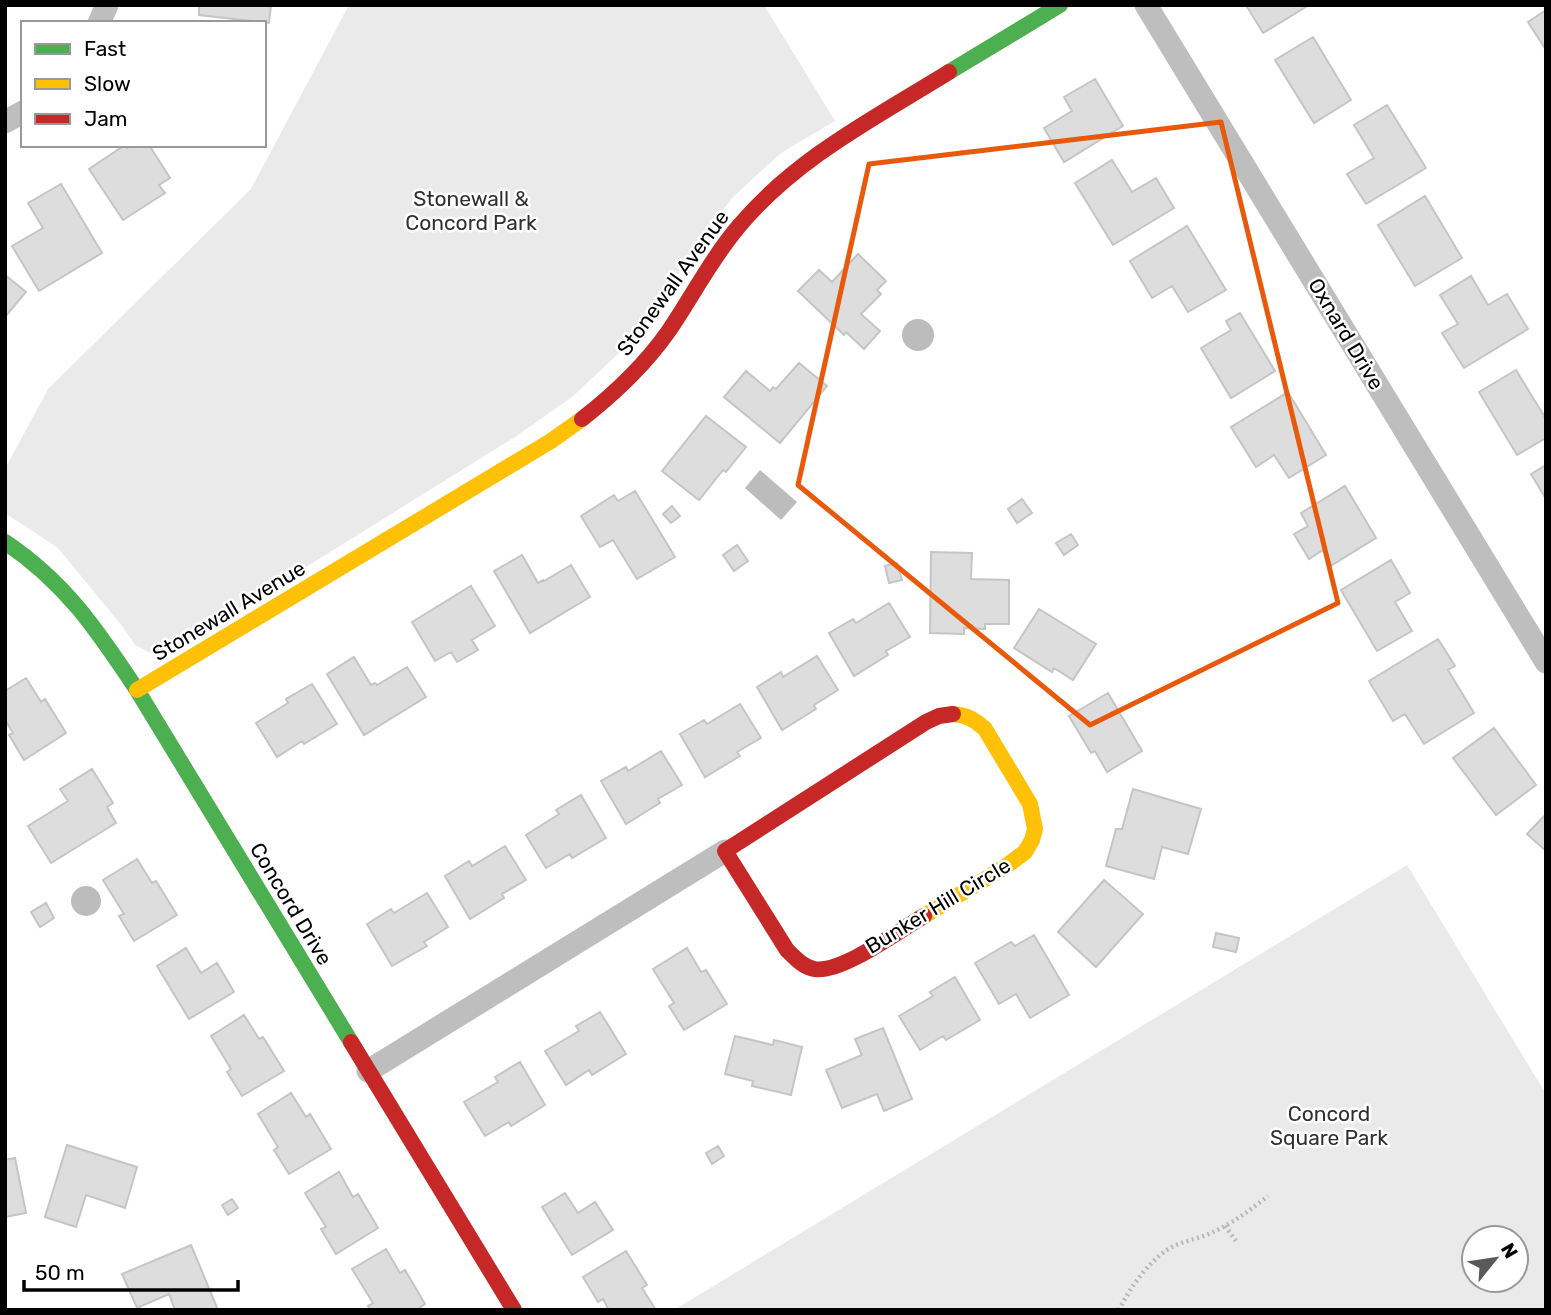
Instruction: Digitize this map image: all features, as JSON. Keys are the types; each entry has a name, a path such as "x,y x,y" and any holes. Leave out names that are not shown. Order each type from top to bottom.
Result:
{"street":[{"path":"100,21 107,5"},
{"name":"Stonewall Avenue","path":"137,690 551,442 585,418 619,389 652,353 674,324 730,236 779,183 828,146 1060,5"},
{"name":"Oxnard Drive","path":"1146,5 1546,662"},
{"path":"5,122 21,113"},
{"name":"Concord Drive","path":"5,542 38,566 96,628 137,690 514,1310"},
{"name":"Bunker Hill Circle","path":"368,1071 939,716 963,715 975,720 985,729 1030,804 1035,829 1026,852 1005,867 846,963 815,971 800,964 787,950 725,851"}],"path":[{"path":"1119,1310 1128,1293 1149,1266 1165,1251 1210,1234 1240,1218 1268,1196"},
{"path":"1225,1226 1237,1241"}],"highlighted area":[{"path":"1221,122 1338,603 1090,725 798,485 869,164"}],"green space":[{"name":"Stonewall & Concord Park","path":"349,5 764,5 835,121 781,153 733,197 696,246 661,304 634,339 572,397 515,437 171,651 155,655 135,645 58,548 5,513 5,469 48,389 251,189"},
{"name":"Concord Square Park","path":"1407,865 1546,1094 1546,1310 674,1310"}],"shaded area":[{"path":"918,319 929,324 934,335 929,346 918,351 907,346 902,335 907,324"},
{"path":"760,470 797,502 781,520 745,488"},
{"path":"86,886 97,890 101,901 97,912 86,916 75,912 71,901 75,890"}],"building":[{"path":"199,5 271,5 269,23 199,15"},
{"path":"1246,5 1309,5 1263,33"},
{"path":"1546,10 1546,50 1528,22"},
{"path":"1313,37 1351,100 1314,123 1275,60"},
{"path":"1095,79 1123,126 1064,162 1044,128 1072,111 1064,97"},
{"path":"1387,105 1426,168 1366,204 1347,174 1374,158 1354,125"},
{"path":"122,147 150,147 170,178 159,185 165,193 123,220 89,169"},
{"path":"1112,160 1132,192 1156,178 1174,208 1113,245 1075,183"},
{"path":"61,184 102,253 39,291 12,246 43,228 28,203"},
{"path":"1425,196 1462,258 1415,286 1378,225"},
{"path":"1187,226 1226,290 1188,312 1172,286 1152,298 1130,261"},
{"path":"858,254 886,281 877,290 881,294 861,314 880,331 864,349 846,332 844,335 798,291 819,270 832,282"},
{"path":"5,275 26,292 5,317"},
{"path":"1471,276 1488,305 1507,294 1528,329 1464,368 1442,333 1458,324 1440,295"},
{"path":"1240,313 1275,371 1231,398 1201,348 1231,330 1226,321"},
{"path":"799,363 827,386 780,443 724,397 746,371 770,391 773,387 776,389"},
{"path":"1516,370 1546,419 1546,438 1517,455 1479,392"},
{"path":"1288,392 1326,455 1289,478 1274,455 1256,467 1231,427"},
{"path":"706,416 746,447 699,500 662,471"},
{"path":"1546,465 1546,499 1531,474"},
{"path":"1345,486 1376,538 1332,565 1323,550 1309,559 1294,534 1308,526 1301,513"},
{"path":"635,491 675,557 637,579 613,540 600,547 581,516 614,495 618,501"},
{"path":"1022,499 1032,513 1017,523 1008,509"},
{"path":"672,506 680,516 671,523 663,514"},
{"path":"1071,534 1078,545 1064,555 1056,543"},
{"path":"737,545 748,561 734,571 723,555"},
{"path":"931,552 972,553 971,579 1009,580 1009,624 985,624 985,629 964,628 964,634 930,633"},
{"path":"522,555 538,583 571,565 590,597 530,633 494,571"},
{"path":"1391,560 1410,593 1395,602 1412,631 1377,651 1341,590"},
{"path":"897,563 902,580 889,583 885,566"},
{"path":"471,586 495,626 472,640 478,650 457,662 451,652 435,661 412,622"},
{"path":"889,603 910,637 886,651 888,655 854,676 829,633 853,619 856,623"},
{"path":"1039,609 1096,644 1073,680 1054,668 1052,672 1014,648"},
{"path":"1438,639 1455,666 1448,670 1474,713 1424,744 1405,714 1393,721 1369,681"},
{"path":"817,656 838,690 814,705 816,709 782,730 757,687 781,672 783,677"},
{"path":"354,657 371,685 377,685 407,667 426,697 364,735 327,674"},
{"path":"26,678 41,702 45,699 66,733 24,760 9,735 13,733 5,720 5,691"},
{"path":"312,684 337,724 277,757 256,723 288,703 286,699"},
{"path":"1108,693 1142,751 1107,772 1095,751 1091,753 1069,716"},
{"path":"740,704 761,738 737,752 740,756 705,777 680,734 704,720 707,724"},
{"path":"1494,728 1536,785 1496,815 1453,758"},
{"path":"661,751 682,785 658,799 660,803 626,824 601,781 626,767 628,771"},
{"path":"92,769 113,803 107,807 116,823 51,863 28,826 68,801 60,789"},
{"path":"1133,789 1201,809 1188,854 1162,847 1154,879 1106,866 1116,829 1122,829"},
{"path":"581,795 606,838 572,858 570,854 546,868 526,835 559,814 556,810"},
{"path":"1546,814 1546,851 1527,834"},
{"path":"505,846 526,880 502,894 504,898 470,919 445,876 469,861 472,866"},
{"path":"137,859 152,883 156,881 177,915 134,941 119,916 124,914 103,880"},
{"path":"1104,880 1143,914 1096,967 1058,932"},
{"path":"427,893 448,927 424,942 427,946 392,966 367,924 391,909 394,913"},
{"path":"46,903 54,918 40,927 31,912"},
{"path":"1216,933 1239,938 1236,952 1213,947"},
{"path":"1034,935 1069,995 1030,1018 1016,994 999,1004 975,963 1011,942 1015,946"},
{"path":"186,948 201,973 217,963 234,992 189,1019 157,966"},
{"path":"687,948 701,972 706,970 727,1004 684,1030 669,1006 674,1003 653,969"},
{"path":"955,977 980,1020 946,1040 943,1036 920,1050 899,1016 933,996 930,992"},
{"path":"600,1012 626,1054 592,1075 589,1070 566,1085 545,1051 579,1031 576,1026"},
{"path":"244,1015 259,1039 263,1037 284,1071 242,1096 227,1072 231,1069 211,1036"},
{"path":"883,1028 912,1099 884,1111 877,1094 842,1108 826,1070 862,1055 855,1039"},
{"path":"735,1036 773,1045 774,1040 802,1047 791,1095 752,1086 753,1081 725,1074"},
{"path":"520,1062 545,1105 511,1126 509,1122 485,1136 464,1102 498,1082 495,1077"},
{"path":"291,1093 306,1117 310,1114 331,1149 289,1174 274,1150 278,1147 258,1114"},
{"path":"67,1145 137,1167 125,1208 86,1195 76,1227 45,1217"},
{"path":"718,1146 724,1156 712,1164 706,1153"},
{"path":"15,1158 26,1213 5,1217 5,1160"},
{"path":"339,1172 353,1197 358,1194 378,1228 336,1254 321,1229 326,1227 305,1193"},
{"path":"565,1193 578,1213 595,1202 613,1230 572,1255 542,1207"},
{"path":"232,1199 238,1208 228,1215 222,1205"},
{"path":"191,1245 218,1310 175,1310 169,1294 137,1308 122,1274"},
{"path":"386,1249 400,1273 405,1270 425,1304 416,1310 371,1310 368,1306 373,1303 352,1269"},
{"path":"626,1251 647,1285 642,1288 656,1310 609,1310 603,1299 598,1302 583,1277"}],"traffic: fast":[{"path":"949,72 1060,5"},
{"path":"5,542 63,591 108,647 137,690 351,1042"}],"traffic: slow":[{"path":"137,690 551,441 582,419"},
{"path":"924,916 1025,852 1035,829 1030,804 985,729 970,718 953,714"}],"traffic: jam":[{"path":"582,419 617,389 649,356 668,332 719,252 761,202 785,180 838,141 949,72"},
{"path":"924,916 839,965 825,969 810,968 787,950 725,851 926,722 953,714"},
{"path":"351,1042 514,1310"}]}
